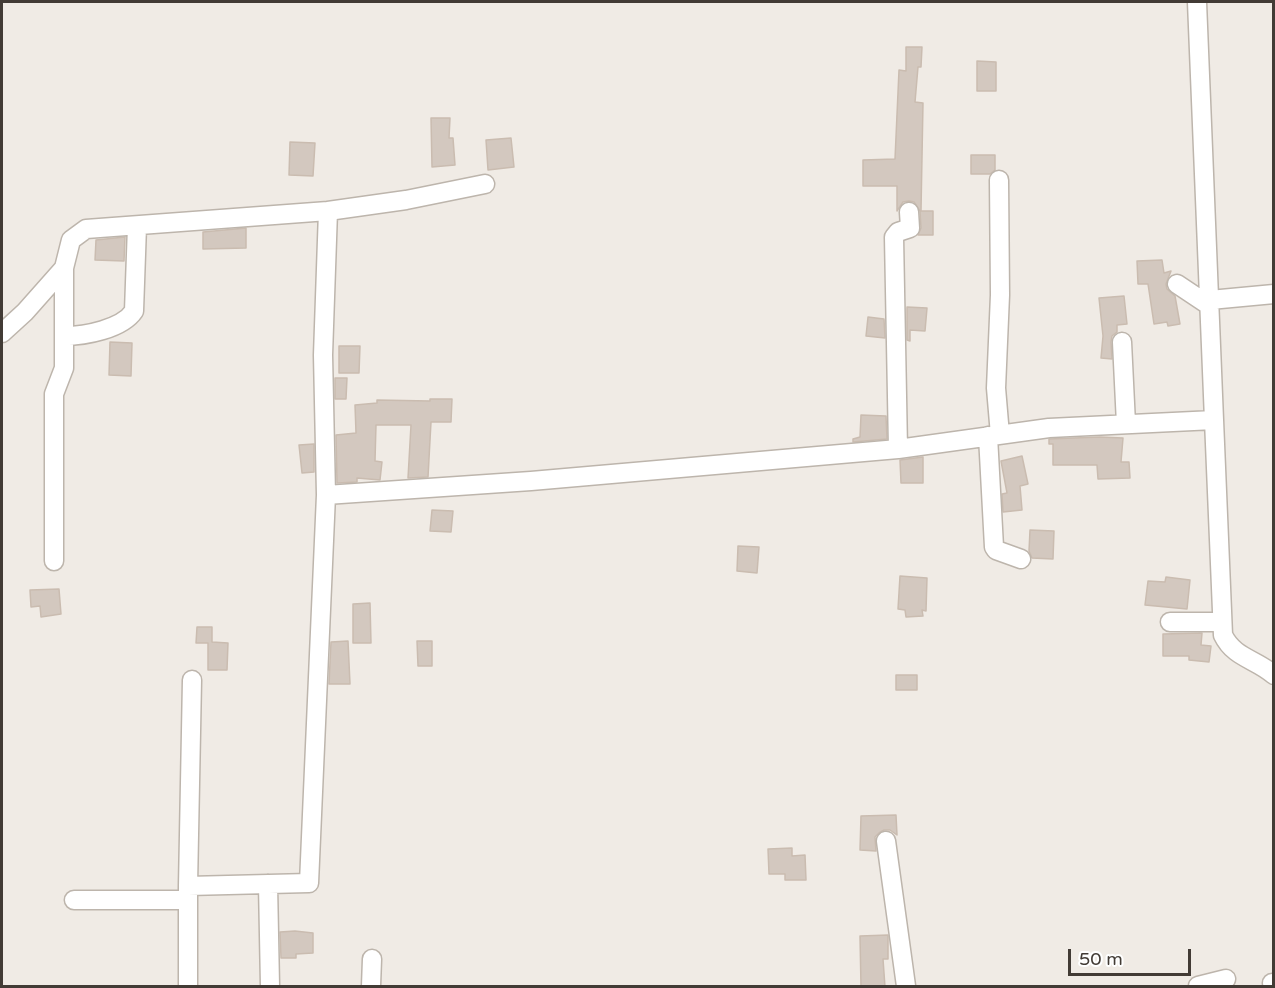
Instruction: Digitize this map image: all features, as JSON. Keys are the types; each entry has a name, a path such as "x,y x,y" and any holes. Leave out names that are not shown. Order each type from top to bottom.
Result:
{"street":[{"path":"1197,2 1222,635 1227,645 1237,654 1272,668"},
{"path":"999,180 1000,295 994,435 994,547 996,550 1021,559"},
{"path":"54,561 54,394 64,368 64,268 71,240 86,230 328,211 406,200 485,184"},
{"path":"74,900 188,893 268,884 309,884 326,495 322,355 328,211"},
{"path":"898,449 894,237 898,232 910,228 909,212"},
{"path":"64,336 96,333 130,318 134,311 137,226"},
{"path":"2,333 25,312 64,268"},
{"path":"1177,284 1210,303 1274,294"},
{"path":"1122,342 1126,424"},
{"path":"326,495 543,480 898,449 1049,428 1214,420"},
{"path":"1170,622 1222,622"},
{"path":"188,987 192,680"},
{"path":"886,841 906,987"},
{"path":"268,884 270,987"},
{"path":"371,987 372,959"},
{"path":"1198,987 1226,980"}],"building":[{"path":"906,47 922,47 915,102 923,103 921,211 933,211 933,235 918,235 921,228 920,211 914,202 903,202 897,211 897,186 863,186 863,160 895,159 899,70 906,71"},
{"path":"977,61 996,62 996,91 977,91"},
{"path":"431,118 450,118 449,138 453,138 455,165 432,167"},
{"path":"511,138 514,167 488,170 486,140"},
{"path":"290,142 315,143 313,176 289,175"},
{"path":"971,155 995,155 995,170 990,174 971,174"},
{"path":"246,228 246,248 203,249 203,232"},
{"path":"125,237 124,261 95,260 96,240"},
{"path":"1162,260 1164,273 1171,271 1166,284 1167,289 1175,296 1180,324 1168,326 1167,322 1154,324 1148,284 1138,284 1137,261"},
{"path":"1124,296 1127,324 1117,325 1117,332 1112,336 1112,359 1101,358 1103,336 1099,298"},
{"path":"907,307 927,308 925,331 910,330 910,341 907,340"},
{"path":"868,317 884,319 885,338 866,336"},
{"path":"110,342 132,343 131,376 109,375"},
{"path":"339,346 360,346 359,373 339,373"},
{"path":"335,378 347,378 346,399 335,399"},
{"path":"430,399 452,399 451,422 431,422 428,477 408,478 411,425 376,425 375,461 382,462 380,480 357,478 357,482 337,483 336,435 356,433 355,405 377,403 377,400 430,401"},
{"path":"861,415 886,416 887,439 853,442 853,439 860,437"},
{"path":"1123,438 1121,462 1129,462 1130,478 1098,479 1097,465 1053,465 1053,444 1049,444 1049,439"},
{"path":"314,444 314,472 302,473 299,445"},
{"path":"1022,456 1028,484 1020,486 1022,510 1003,512 1002,494 1007,493 1001,461"},
{"path":"923,457 923,483 901,483 900,460"},
{"path":"432,510 453,511 451,532 430,531"},
{"path":"1030,530 1054,531 1053,559 1032,558 1029,551"},
{"path":"738,546 759,547 757,573 737,571"},
{"path":"900,576 927,578 926,611 922,610 923,616 906,617 905,610 898,609"},
{"path":"1166,577 1190,580 1187,609 1145,605 1148,581 1165,582"},
{"path":"59,589 61,614 41,617 40,606 31,607 30,590"},
{"path":"370,603 371,643 353,643 353,604"},
{"path":"197,627 212,627 212,642 228,643 227,670 208,670 208,643 196,643"},
{"path":"1202,633 1201,645 1211,646 1209,662 1189,660 1189,656 1163,656 1163,634"},
{"path":"348,641 350,684 329,684 331,642"},
{"path":"417,641 432,641 432,666 418,666"},
{"path":"896,675 917,675 917,690 896,690"},
{"path":"896,815 897,835 890,830 884,830 875,837 876,851 860,850 861,816"},
{"path":"792,848 792,856 805,855 806,880 785,880 785,874 769,874 768,849"},
{"path":"280,932 313,933 313,953 296,954 296,958 281,958"},
{"path":"888,935 888,959 883,959 885,987 861,987 860,936"}]}
